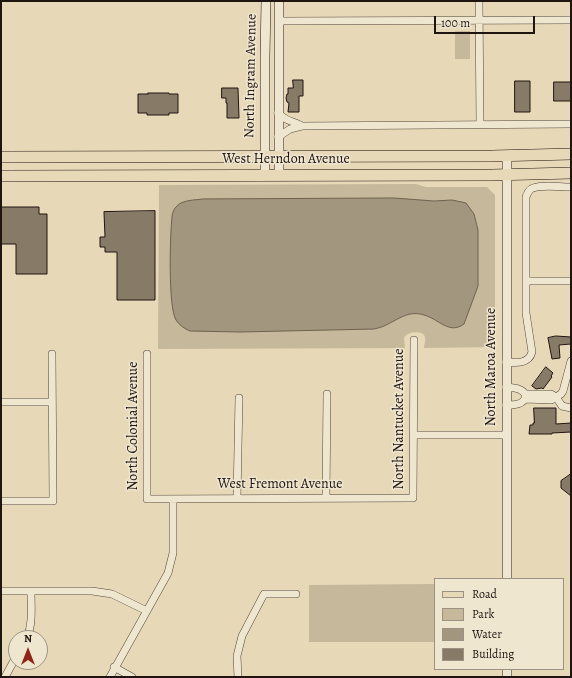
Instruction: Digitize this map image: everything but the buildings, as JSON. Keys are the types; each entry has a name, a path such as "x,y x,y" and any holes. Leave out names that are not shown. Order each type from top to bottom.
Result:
{"main road":[{"name":"North Ingram Avenue","path":"265,175 266,1"},
{"path":"270,1 273,8 273,52 278,63"},
{"name":"North Ingram Avenue","path":"278,175 279,1"},
{"name":"West Herndon Avenue","path":"1,157 507,156 571,154"},
{"name":"North Maroa Avenue","path":"507,156 507,578"},
{"name":"West Herndon Avenue","path":"1,176 571,173"}],"street":[{"path":"479,1 480,124"},
{"path":"278,21 571,20"},
{"name":"West Herndon Avenue","path":"278,113 285,120 296,122 302,126"},
{"name":"West Herndon Avenue","path":"278,137 290,129 302,126 571,124"},
{"path":"506,362 523,362 531,356 532,352 526,313 527,193 531,189 537,187 571,187"},
{"path":"526,281 571,281"},
{"name":"North Nantucket Avenue","path":"413,498 414,340"},
{"path":"1,500 53,501 52,354"},
{"name":"North Colonial Avenue","path":"147,354 147,499"},
{"path":"506,387 519,389 525,397 554,399 561,394 563,390 571,361"},
{"path":"326,498 327,394"},
{"path":"506,405 519,404 525,397"},
{"path":"556,397 562,406 571,408"},
{"path":"238,498 239,398"},
{"path":"1,402 52,402"},
{"path":"413,435 507,435"},
{"name":"West Fremont Avenue","path":"147,499 413,498"},
{"path":"110,677 168,573 172,563 173,499"},
{"path":"1,591 92,591 112,594 147,611"},
{"path":"30,630 31,591"},
{"path":"238,677 238,656 242,636 264,594 296,594"},
{"path":"114,668 132,677"}],"green space":[{"path":"455,31 470,31 470,59 455,59"},
{"path":"416,184 426,187 487,187 495,195 495,347 424,348 424,335 416,332 409,334 404,338 405,348 158,349 159,185"},
{"path":"434,584 434,642 309,642 309,585"}],"water":[{"path":"394,198 434,201 452,200 466,203 474,214 478,230 478,286 464,324 459,327 449,327 429,317 419,314 409,314 374,329 240,332 190,331 182,327 176,320 173,313 170,270 172,214 179,204 203,199"}]}
